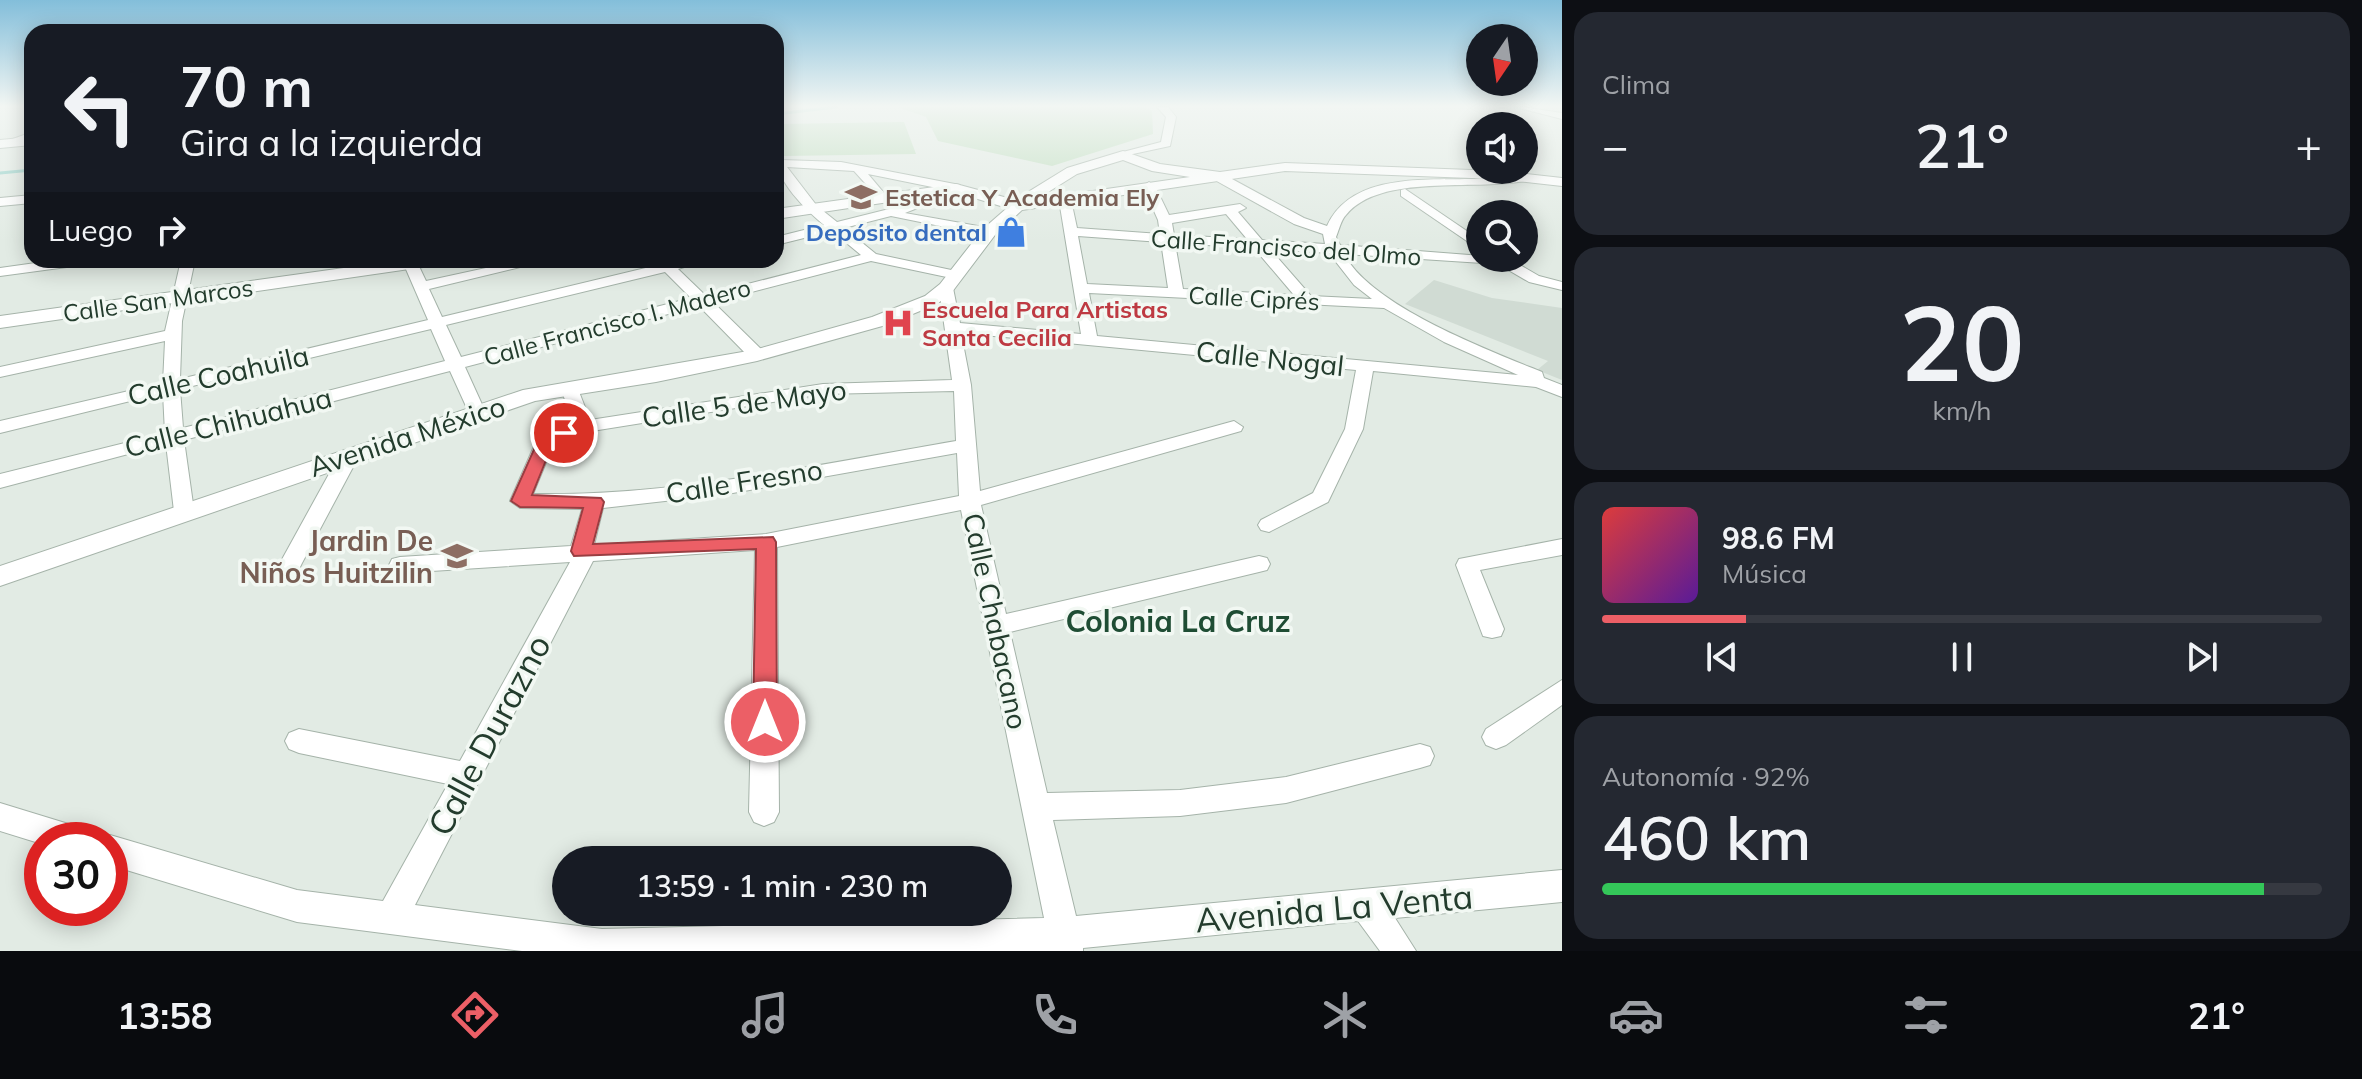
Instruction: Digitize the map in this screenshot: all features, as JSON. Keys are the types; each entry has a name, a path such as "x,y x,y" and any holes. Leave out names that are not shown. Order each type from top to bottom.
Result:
{"street":[{"path":"1123,155 1137,151"},
{"path":"1123,155 1166,169 1217,176 1330,232"},
{"name":"Avenida México","path":"0,576 476,411 570,388 656,376 757,355 879,321 931,300 951,282 989,232 1016,203 1061,175 1123,155"},
{"path":"784,162 822,163 858,169 1016,203 1065,200 1285,167 1466,175"},
{"path":"858,169 886,206"},
{"path":"784,172 813,209 871,257 951,282"},
{"path":"1538,176 1562,173"},
{"path":"1538,180 1562,182"},
{"path":"1466,181 1416,184 1375,191 1341,208 1330,232 1333,251 1353,276 1399,311 1448,337 1548,380 1562,392"},
{"path":"1149,186 1165,220 1176,293"},
{"path":"784,239 832,227 886,206 953,189"},
{"path":"1405,193 1466,236"},
{"path":"0,202 24,200"},
{"path":"1065,200 1090,340"},
{"path":"1165,220 1268,203"},
{"path":"784,213 886,206 989,232"},
{"path":"1229,210 1307,301"},
{"name":"Calle Francisco del Olmo","path":"1071,232 1466,257"},
{"name":"Calle Francisco I. Madero","path":"456,364 871,257"},
{"path":"0,272 30,268"},
{"path":"184,511 173,436 173,385 175,297 185,268"},
{"name":"Calle San Marcos","path":"0,322 370,268"},
{"path":"412,268 476,411"},
{"path":"420,287 506,268"},
{"name":"Calle Coahuila","path":"0,427 436,325 650,268"},
{"path":"669,268 757,355"},
{"path":"1522,272 1534,279 1562,286"},
{"name":"Calle Chabacano","path":"951,282 970,501 1064,942"},
{"name":"Calle Ciprés","path":"1081,288 1380,304"},
{"name":"Calle Nogal","path":"953,327 1365,367 1548,380"},
{"path":"0,372 174,334"},
{"name":"Calle Chihuahua","path":"0,481 456,364"},
{"path":"1269,525 1321,497 1354,429 1365,367"},
{"name":"Calle 5 de Mayo","path":"520,501 546,439 583,427 823,389 962,385"},
{"path":"570,388 583,427"},
{"path":"400,565 584,551 766,542 970,501 1234,427"},
{"name":"Calle Fresno","path":"520,501 594,502 727,487 967,445"},
{"path":"291,563 350,454"},
{"name":"Calle Durazno","path":"391,919 584,551 594,502"},
{"path":"764,812 766,542"},
{"path":"1492,629 1467,565 1562,547"},
{"path":"997,626 1259,564"},
{"path":"1496,737 1562,691"},
{"path":"299,741 467,775"},
{"path":"1035,807 1180,803 1271,792 1420,756"},
{"path":"0,817 24,824"},
{"name":"Avenida La Venta","path":"128,855 297,906 601,948 1064,942 1365,905 1562,886"},
{"path":"1365,905 1400,951"}],"shaded area":[{"path":"1434,280 1492,298 1562,308 1562,380 1537,370 1548,361 1405,304"}],"green space":[{"path":"784,151 915,151 916,154 784,156"},
{"path":"985,151 1098,151 1052,166"}],"waterway":[{"path":"0,173 24,171"}],"place":[{"name":"Estetica Y Academia Ely","path":"861,197"},
{"name":"Depósito dental","path":"1011,232"},
{"name":"Escuela Para Artistas Santa Cecilia","path":"898,323"},
{"name":"Jardin De Niños Huitzilin","path":"457,556"}],"district":[{"name":"Colonia La Cruz","path":"1178,621"}],"route":[{"path":"564,433 546,439 520,501 594,502 581,551 766,542 765,722"}]}
